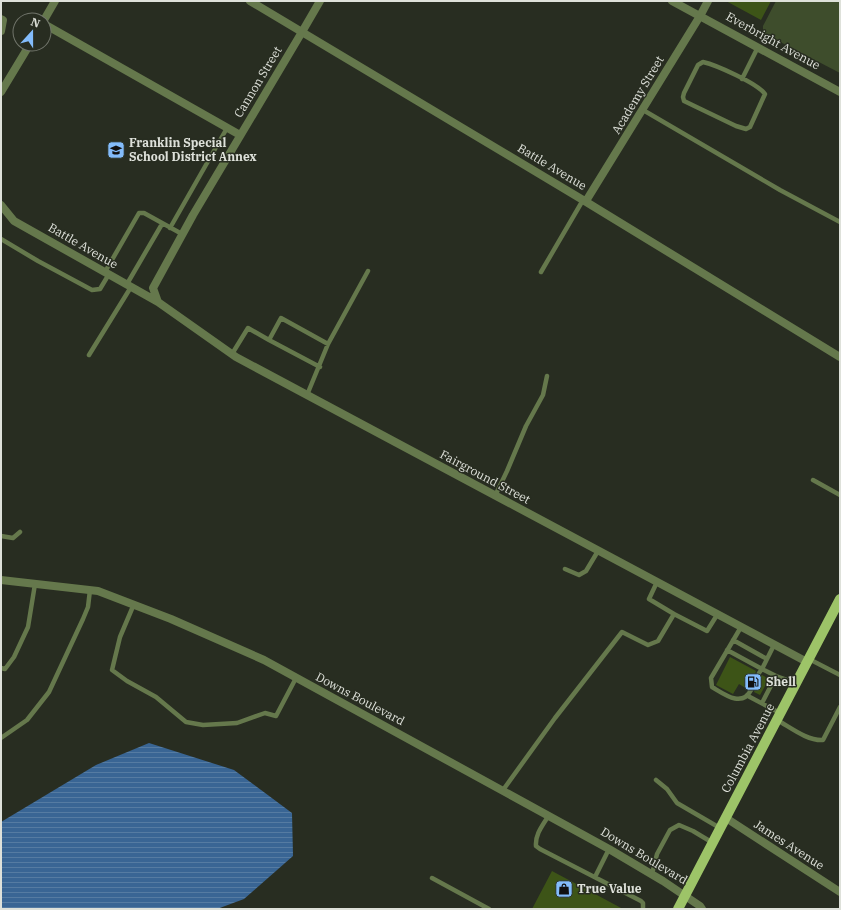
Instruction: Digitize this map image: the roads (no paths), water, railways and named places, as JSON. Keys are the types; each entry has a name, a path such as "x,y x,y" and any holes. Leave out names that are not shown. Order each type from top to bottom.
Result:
{"main road":[{"name":"Columbia Avenue","path":"678,909 840,599"}],"street":[{"path":"49,12 55,1"},
{"name":"Battle Avenue","path":"250,1 585,201 840,357"},
{"name":"Cannon Street","path":"158,302 153,288 182,234 320,1"},
{"name":"Everbright Avenue","path":"672,1 840,92"},
{"name":"Academy Street","path":"585,201 643,110 708,1"},
{"path":"1,19 3,20 1,31"},
{"path":"52,29 240,135"},
{"path":"1,92 25,52"},
{"name":"Battle Avenue","path":"1,205 14,220 158,302"},
{"name":"Fairground Street","path":"158,302 232,354 717,615 808,661"},
{"name":"Downs Boulevard","path":"1,580 98,591 171,619 264,660 609,849 652,874 686,896 702,909"},
{"name":"James Avenue","path":"726,818 840,892"}],"lane":[{"path":"742,79 758,47"},
{"path":"703,62 711,64 742,79 762,90 765,94 750,127 746,129 736,126 684,101 684,93 698,65 703,62"},
{"path":"643,110 780,190 840,222"},
{"path":"170,228 227,128"},
{"path":"541,272 585,201"},
{"path":"1,239 92,290 100,289 138,212 144,213 182,234"},
{"path":"89,355 129,286 162,224"},
{"path":"307,395 320,367 322,357 328,344 368,271"},
{"path":"269,340 281,318 328,344"},
{"path":"232,354 248,328 320,367"},
{"path":"495,496 526,426 543,394 547,376"},
{"path":"813,480 840,495"},
{"path":"1,536 13,538 20,532"},
{"path":"565,569 579,575 583,573 586,571 598,551"},
{"path":"657,582 649,599 674,614 707,632 717,615"},
{"path":"1,668 5,669 14,657 28,627 35,584"},
{"path":"1,738 27,720 49,692 84,619 88,607 90,590"},
{"path":"134,604 120,637 112,670 127,681 156,697 186,722 203,725 238,723 265,713 276,716 296,678"},
{"path":"503,790 555,718 622,632 648,645 658,641 674,614"},
{"path":"741,627 710,678 712,687 733,699 741,699 748,696 751,690"},
{"path":"733,640 767,659"},
{"path":"761,671 774,645"},
{"path":"727,650 761,671 796,683"},
{"path":"808,661 840,675"},
{"path":"762,703 776,676"},
{"path":"748,696 762,703 811,738 817,740 823,740 840,707"},
{"path":"656,780 667,789 677,803 720,828"},
{"path":"549,815 538,832 535,840 536,846 641,901 643,903 643,909"},
{"path":"652,874 657,854 670,830 679,825 693,830 713,843"},
{"path":"595,877 609,849"},
{"path":"432,878 489,909"}],"water":[{"path":"149,743 234,770 292,813 293,856 244,899 217,909 1,909 1,822 96,765"}],"place":[{"name":"Franklin Special School District Annex","path":"116,150"},
{"name":"Shell","path":"753,682"},
{"name":"True Value","path":"564,889"}]}
